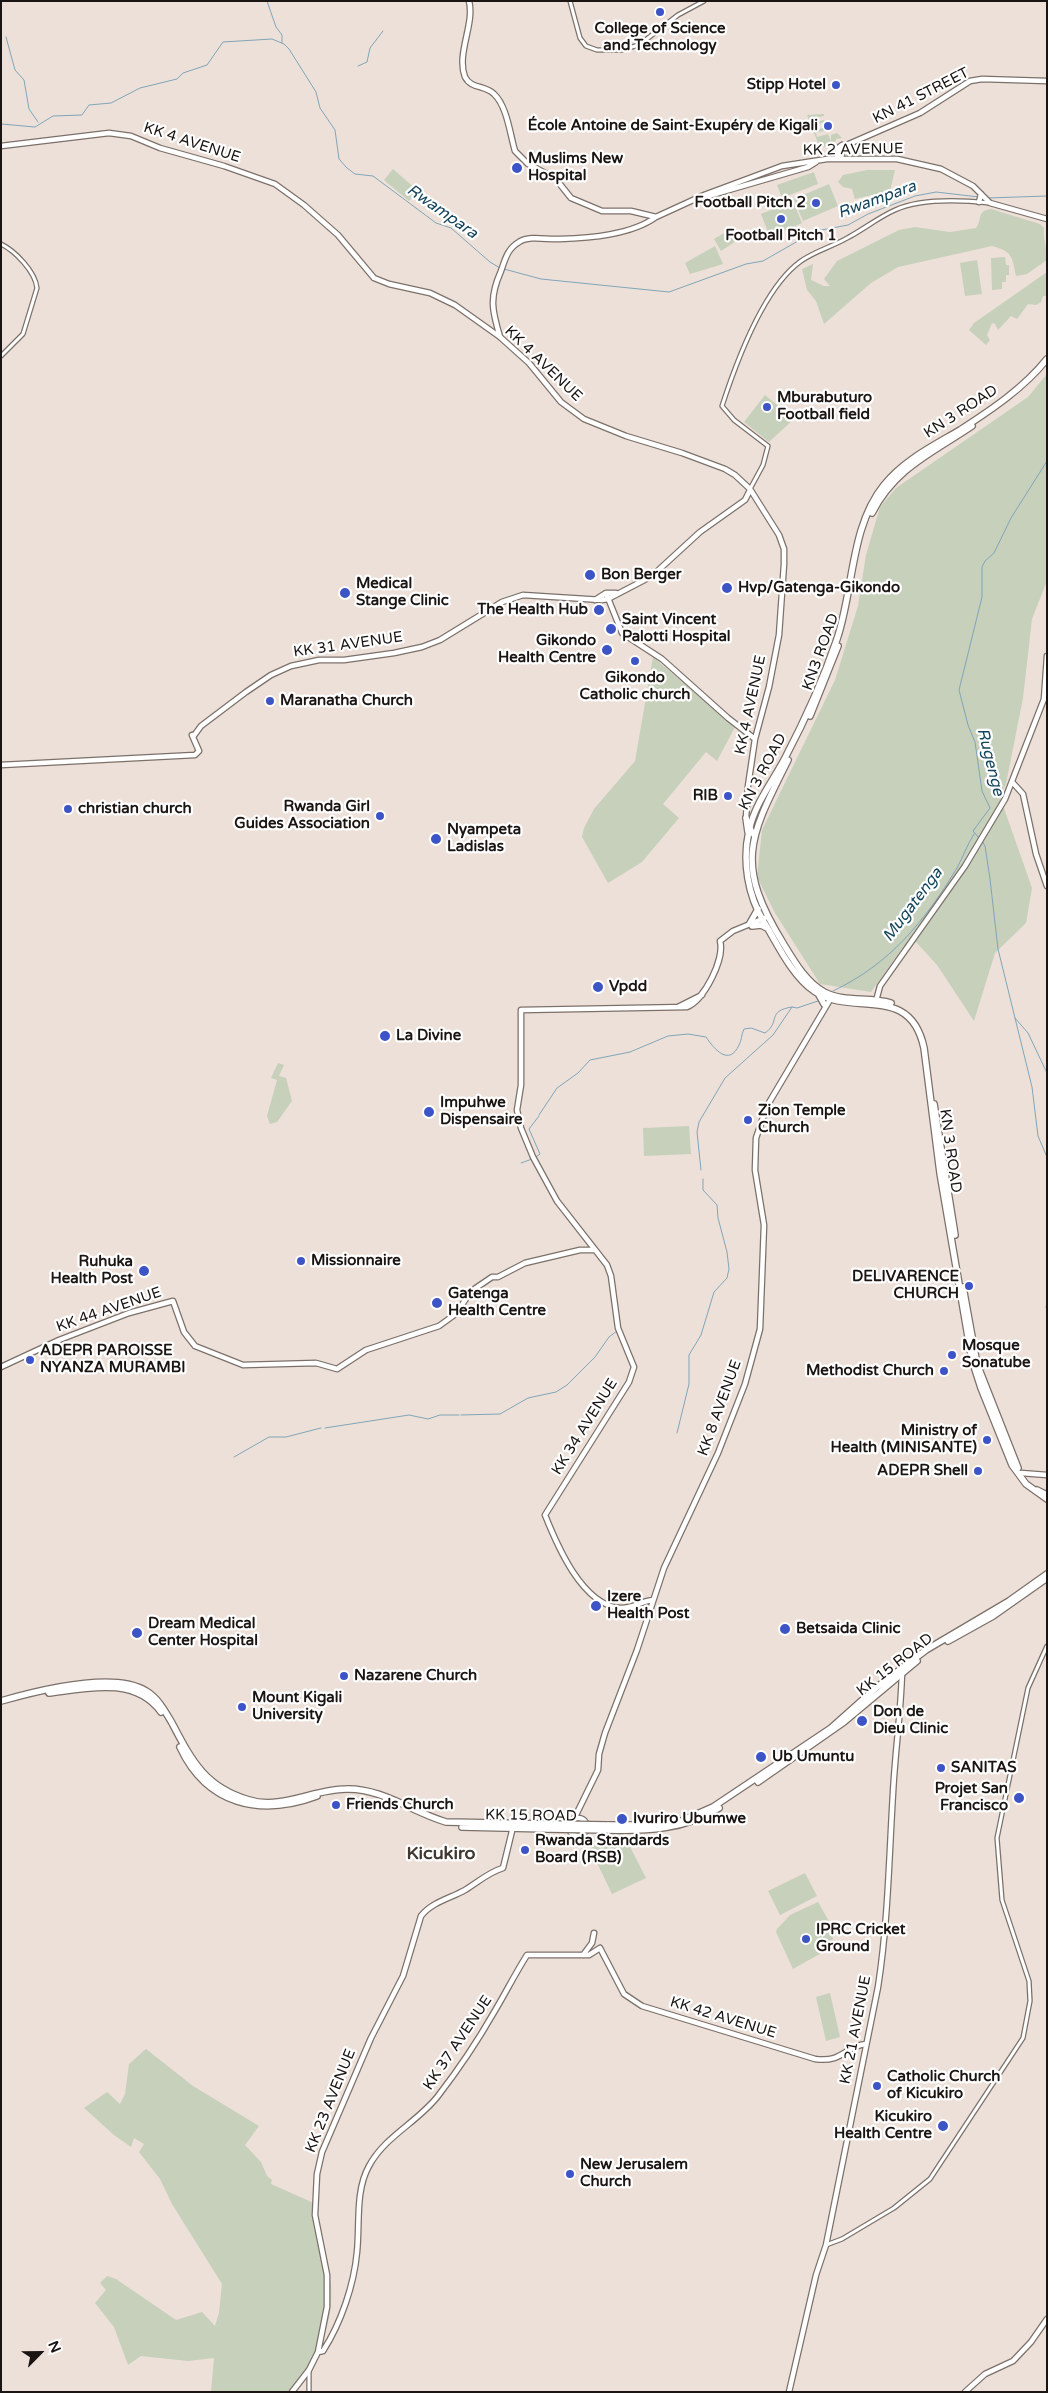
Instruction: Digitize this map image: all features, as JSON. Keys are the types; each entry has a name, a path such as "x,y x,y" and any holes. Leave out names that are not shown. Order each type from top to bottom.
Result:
{"highway":[{"name":"KN 3 ROAD","path":"1047,359 1010,395 981,416 907,462 884,486 873,502 860,534 839,638 803,723 749,823 747,860 749,884 758,909 766,919 769,929 791,966 803,981 815,992 829,996 876,1001 897,1009 918,1030 923,1040 938,1165 968,1343 983,1395 1007,1455 1025,1481 1047,1499"},
{"name":"KN3 ROAD","path":"789,952 766,919 754,884 752,863 754,836 762,811 823,688 849,610 862,540 872,512 883,494 899,475 922,457 950,441 1011,398 1047,364"},
{"path":"950,441 956,445"},
{"path":"758,909 751,925 761,925 769,929"},
{"name":"KN 3 ROAD","path":"789,952 807,978 829,996 840,1002 876,1001"},
{"path":"815,992 824,1006 840,1002"},
{"name":"KN 3 ROAD","path":"1025,1481 1047,1495"},
{"name":"KK 15 ROAD","path":"1,1703 71,1690 114,1687 134,1690 145,1696 157,1707 192,1768 208,1784 228,1798 262,1806 283,1805 342,1792 358,1792 381,1796 430,1818 446,1822 500,1826 607,1827 679,1822 722,1802 831,1728 939,1641 1009,1601 1047,1574"},
{"name":"KK 15 ROAD","path":"607,1827 648,1830 664,1829 690,1823 716,1810 829,1734 902,1670 934,1649 993,1616 1047,1578"},
{"path":"585,1820 642,1825"},
{"path":"500,1826 513,1822 572,1821"},
{"path":"500,1826 512,1831 570,1832"},
{"path":"585,1832 639,1832 648,1830"}],"main road":[{"path":"470,1 471,16 466,30 464,72 470,84 493,93 498,99 516,154 528,164 555,178 571,198 602,211 631,211 656,217"},
{"name":"KN 41 STREET","path":"839,159 841,148 920,113 970,81 982,79 1047,81"},
{"name":"KK 4 AVENUE","path":"1,146 109,133 122,134 268,182 286,191 319,218 349,248 374,278 389,284 417,289 442,297 500,337 529,364 561,402 584,419 626,436 725,469 735,475 750,489 779,535 784,550 778,635 769,687 755,739 748,780 749,823 754,836"},
{"name":"KK 2 AVENUE","path":"500,337 492,306 493,290 504,259 518,242 529,239 572,239 620,232 645,223 697,198 776,168 817,160 839,159 897,159 923,163 947,172 973,186 990,203 1047,219"},
{"path":"697,198 704,199 808,166 817,160"},
{"path":"979,202 981,194"},
{"path":"645,223 650,215"},
{"path":"750,489 749,496 745,500 700,532 652,576 636,586 604,597 622,633 662,659 728,718 755,739"},
{"name":"KK 31 AVENUE","path":"1,765 192,755 198,748 193,737 201,726 253,687 291,666 303,662 394,653 422,646 440,640 502,602 524,595 594,600 604,597"},
{"path":"876,1001 878,990 885,978 965,866 1012,783 1026,740 1044,699 1047,656"},
{"path":"1012,783 1023,794 1036,854 1047,886"},
{"path":"751,925 766,919"},
{"name":"KK 34 AVENUE","path":"653,1600 623,1608 604,1604 586,1587 569,1566 545,1515 634,1371 633,1364 618,1328 610,1270 602,1256 595,1250 556,1201 533,1157 521,1128 517,1110 521,1085 521,1010 674,1009 692,1005 702,995 717,962 720,941 731,933 751,925"},
{"name":"KK 8 AVENUE","path":"572,1821 598,1770 599,1754 605,1733 638,1650 664,1568 738,1406 760,1329 764,1225 755,1170 755,1155 760,1121 829,996"},
{"name":"KK 44 AVENUE","path":"580,1250 590,1244"},
{"name":"KK 44 AVENUE","path":"1,1367 58,1340 129,1313 173,1301 184,1332 195,1346 243,1365 316,1363 337,1369 366,1350 439,1326 457,1313 470,1292 492,1277 498,1277 525,1263 580,1250 595,1250"},
{"path":"1025,1481 1031,1473"},
{"path":"1019,1474 1047,1475"},
{"name":"KK 21 AVENUE","path":"789,2392 816,2275 826,2245 884,1948 894,1775 903,1688 902,1670"},
{"path":"579,1810 585,1820 585,1832 577,1837 570,1832 572,1821 579,1817 585,1820"},
{"name":"KK 23 AVENUE","path":"292,2392 309,2370 318,2352 324,2326 328,2291 327,2275 316,2227 316,2190 319,2164 333,2123 371,2038 403,1976 421,1916 426,1910 466,1890 492,1871 503,1868 512,1831"},
{"path":"583,1955 592,1943 594,1933"},
{"path":"583,1955 600,1948"},
{"path":"589,1955 600,1948"},
{"name":"KK 42 AVENUE","path":"600,1948 624,1994 642,2006 815,2059 831,2060 866,2044"},
{"name":"KK 37 AVENUE","path":"318,2352 323,2351 328,2344 343,2308 353,2276 357,2251 359,2208 369,2165 380,2149 437,2097 492,2017 527,1955 583,1955"},
{"path":"583,1955 606,1958"},
{"path":"965,2392 986,2374 1013,2361 1031,2342 1047,2320"}],"street":[{"path":"570,1 580,38 586,46 597,50 622,50 639,46 678,14 704,1"},
{"path":"750,489 763,464 768,446 734,420 722,406 736,364 767,302 789,272 802,260 846,239 896,209 928,202 990,203"},
{"path":"1,244 15,253 29,269 37,288 23,334 14,346 1,356"},
{"path":"826,2245 842,2239 894,2208 930,2179 1023,2038 1030,2002 1029,1981 1002,1900 997,1838 1028,1688 1047,1646"},
{"path":"309,2370 309,2392"}],"green space":[{"path":"824,114 824,116 813,118 814,122 824,120 825,122 814,125 815,130 826,127 827,130 816,133 817,137 828,134 831,141 831,135 837,133 842,138 836,139 831,145 820,148 807,115"},
{"path":"393,169 418,191 409,201 384,180"},
{"path":"867,170 895,170 890,191 855,199 852,189 843,187 838,182 843,175"},
{"path":"814,172 818,184 782,198 777,185"},
{"name":"Football Pitch 2","path":"829,184 838,206 803,221 794,199"},
{"name":"Football Pitch 1","path":"793,201 802,223 770,237 761,214"},
{"path":"991,209 1040,224 1044,228 1047,260 1027,274 1016,276 1010,255 1004,250 992,246 898,267 871,283 824,324 816,301 807,290 802,269 813,264 811,280 824,286 830,286 824,279 837,261 899,230 915,227 950,232 976,228 983,212"},
{"path":"742,230 746,235 735,237 736,241 721,251 714,239 726,232 728,238 730,232"},
{"path":"715,246 723,264 690,274 685,263"},
{"path":"1005,257 1006,265 1009,265 1009,275 1006,275 1006,282 1002,282 1002,289 992,290 991,258"},
{"path":"977,260 982,294 965,296 960,263"},
{"path":"1047,272 1047,296 1043,296 1041,302 1036,305 1028,304 1017,319 1011,316 998,330 995,324 992,323 987,335 990,340 986,345 969,330 974,323"},
{"path":"1047,374 1047,581 1032,619 1023,698 1006,784 1000,797 1032,888 1026,923 995,953 974,1021 937,965 916,942 903,947 871,992 820,984 775,913 757,877 762,830 835,680 858,606 866,555 880,507 896,488 1028,397"},
{"name":"Mburabuturo Football field","path":"765,395 794,419 769,442 744,422"},
{"path":"653,657 735,727 717,761 706,752 663,804 679,818 642,862 608,883 582,837 584,828 594,809 635,761"},
{"path":"278,1063 284,1065 279,1076 286,1078 292,1101 277,1122 270,1124 267,1116 277,1080 271,1078"},
{"path":"689,1126 691,1154 644,1156 643,1128"},
{"path":"623,1833 646,1878 612,1894 590,1848"},
{"path":"805,1873 817,1896 780,1915 768,1891"},
{"name":"IPRC Cricket Ground","path":"818,1902 830,1923 834,1925 832,1947 793,1969 776,1932 777,1929 790,1915"},
{"path":"830,1993 840,2037 826,2041 816,1997"},
{"path":"146,2049 193,2086 259,2126 245,2145 261,2162 267,2176 272,2180 271,2184 316,2204 331,2283 329,2316 325,2332 312,2362 292,2392 211,2392 214,2358 188,2361 141,2356 128,2365 114,2327 95,2303 106,2290 100,2283 107,2276 116,2279 176,2320 202,2312 215,2326 219,2313 222,2284 172,2204 160,2179 139,2152 144,2144 134,2138 131,2147 114,2135 84,2108 107,2092 120,2104 125,2094 129,2064"}],"waterway":[{"path":"267,1 276,27 282,35 282,43"},
{"path":"358,66 367,62 370,48 383,31"},
{"path":"6,37 15,70 24,80 29,109 38,122"},
{"name":"Rwampara","path":"1,124 35,127 53,116 82,115 89,105 111,103 140,88 177,79 183,73 207,65 223,42 272,39 284,44 289,49 316,92 320,108 335,130 339,159 347,168 355,174 373,176 436,223 451,228 490,262 500,268"},
{"name":"Rwampara","path":"504,269 541,279 669,292 746,264 763,261 811,232 848,225 868,214 915,196 936,192 979,197"},
{"name":"Rwampara","path":"988,198 1047,196"},
{"name":"Rugenge","path":"979,838 973,831 990,808 982,791 975,742 968,725 959,690 982,597 982,567 985,561 994,553 1011,518 1047,461"},
{"name":"Mugatenga","path":"833,991 872,968 904,940 945,888 974,834"},
{"name":"Rugenge","path":"982,841 985,846 990,879 998,949 1032,1087 1038,1136 1047,1157"},
{"path":"701,1170 697,1132 699,1122 725,1078 773,1035 792,1007 797,1008 818,1001"},
{"path":"539,1115 557,1088 578,1073 590,1060 630,1052 668,1036 688,1034 706,1037 717,1051 722,1054 731,1055 739,1045 744,1029 751,1028 765,1033 770,1029 779,1011 792,1007"},
{"path":"1015,1018 1028,1033 1047,1073"},
{"path":"536,1157 540,1154 529,1129 539,1116"},
{"path":"521,1163 532,1159"},
{"path":"677,1433 689,1384 689,1355 701,1335 714,1292 727,1278 729,1269 717,1205 703,1190 703,1179"},
{"path":"461,1415 500,1414 528,1398 556,1392 567,1385 595,1357 609,1337 617,1331"},
{"path":"325,1428 409,1415 428,1419 440,1415 459,1415"},
{"path":"234,1457 269,1437 286,1437 321,1428"}],"place":[{"name":"College of Science and Technology","path":"660,12"},
{"name":"Stipp Hotel","path":"836,85"},
{"name":"École Antoine de Saint-Exupéry de Kigali","path":"828,126"},
{"name":"Muslims New Hospital","path":"517,168"},
{"name":"Football Pitch 2","path":"816,203"},
{"name":"Football Pitch 1","path":"781,219"},
{"name":"Mburabuturo Football field","path":"767,407"},
{"name":"Bon Berger","path":"590,575"},
{"name":"Hvp/Gatenga-Gikondo","path":"727,588"},
{"name":"Medical Stange Clinic","path":"345,593"},
{"name":"The Health Hub","path":"599,610"},
{"name":"Saint Vincent Palotti Hospital","path":"611,629"},
{"name":"Gikondo Health Centre","path":"607,650"},
{"name":"Gikondo Catholic church","path":"635,661"},
{"name":"Maranatha Church","path":"270,701"},
{"name":"RIB","path":"728,796"},
{"name":"christian church","path":"68,809"},
{"name":"Rwanda Girl Guides Association","path":"380,816"},
{"name":"Nyampeta Ladislas","path":"436,839"},
{"name":"Vpdd","path":"598,987"},
{"name":"La Divine","path":"385,1036"},
{"name":"Impuhwe Dispensaire","path":"429,1112"},
{"name":"Zion Temple Church","path":"748,1120"},
{"name":"Missionnaire","path":"301,1261"},
{"name":"Ruhuka Health Post","path":"144,1271"},
{"name":"DELIVARENCE CHURCH","path":"969,1286"},
{"name":"Gatenga Health Centre","path":"437,1303"},
{"name":"Mosque Sonatube","path":"952,1355"},
{"name":"ADEPR PAROISSE NYANZA MURAMBI","path":"30,1360"},
{"name":"Methodist Church","path":"944,1371"},
{"name":"Ministry of Health (MINISANTE)","path":"987,1440"},
{"name":"ADEPR Shell","path":"978,1471"},
{"name":"Izere Health Post","path":"596,1606"},
{"name":"Betsaida Clinic","path":"785,1629"},
{"name":"Dream Medical Center Hospital","path":"137,1633"},
{"name":"Nazarene Church","path":"344,1676"},
{"name":"Mount Kigali University","path":"242,1707"},
{"name":"Don de Dieu Clinic","path":"862,1721"},
{"name":"Ub Umuntu","path":"761,1757"},
{"name":"SANITAS","path":"941,1768"},
{"name":"Projet San Francisco","path":"1019,1798"},
{"name":"Friends Church","path":"336,1805"},
{"name":"Ivuriro Ubumwe","path":"622,1819"},
{"name":"Rwanda Standards Board (RSB)","path":"525,1850"},
{"name":"IPRC Cricket Ground","path":"806,1939"},
{"name":"Catholic Church of Kicukiro","path":"877,2086"},
{"name":"Kicukiro Health Centre","path":"943,2126"},
{"name":"New Jerusalem Church","path":"570,2174"}],"district":[{"name":"Kicukiro","path":"441,1854"}]}
